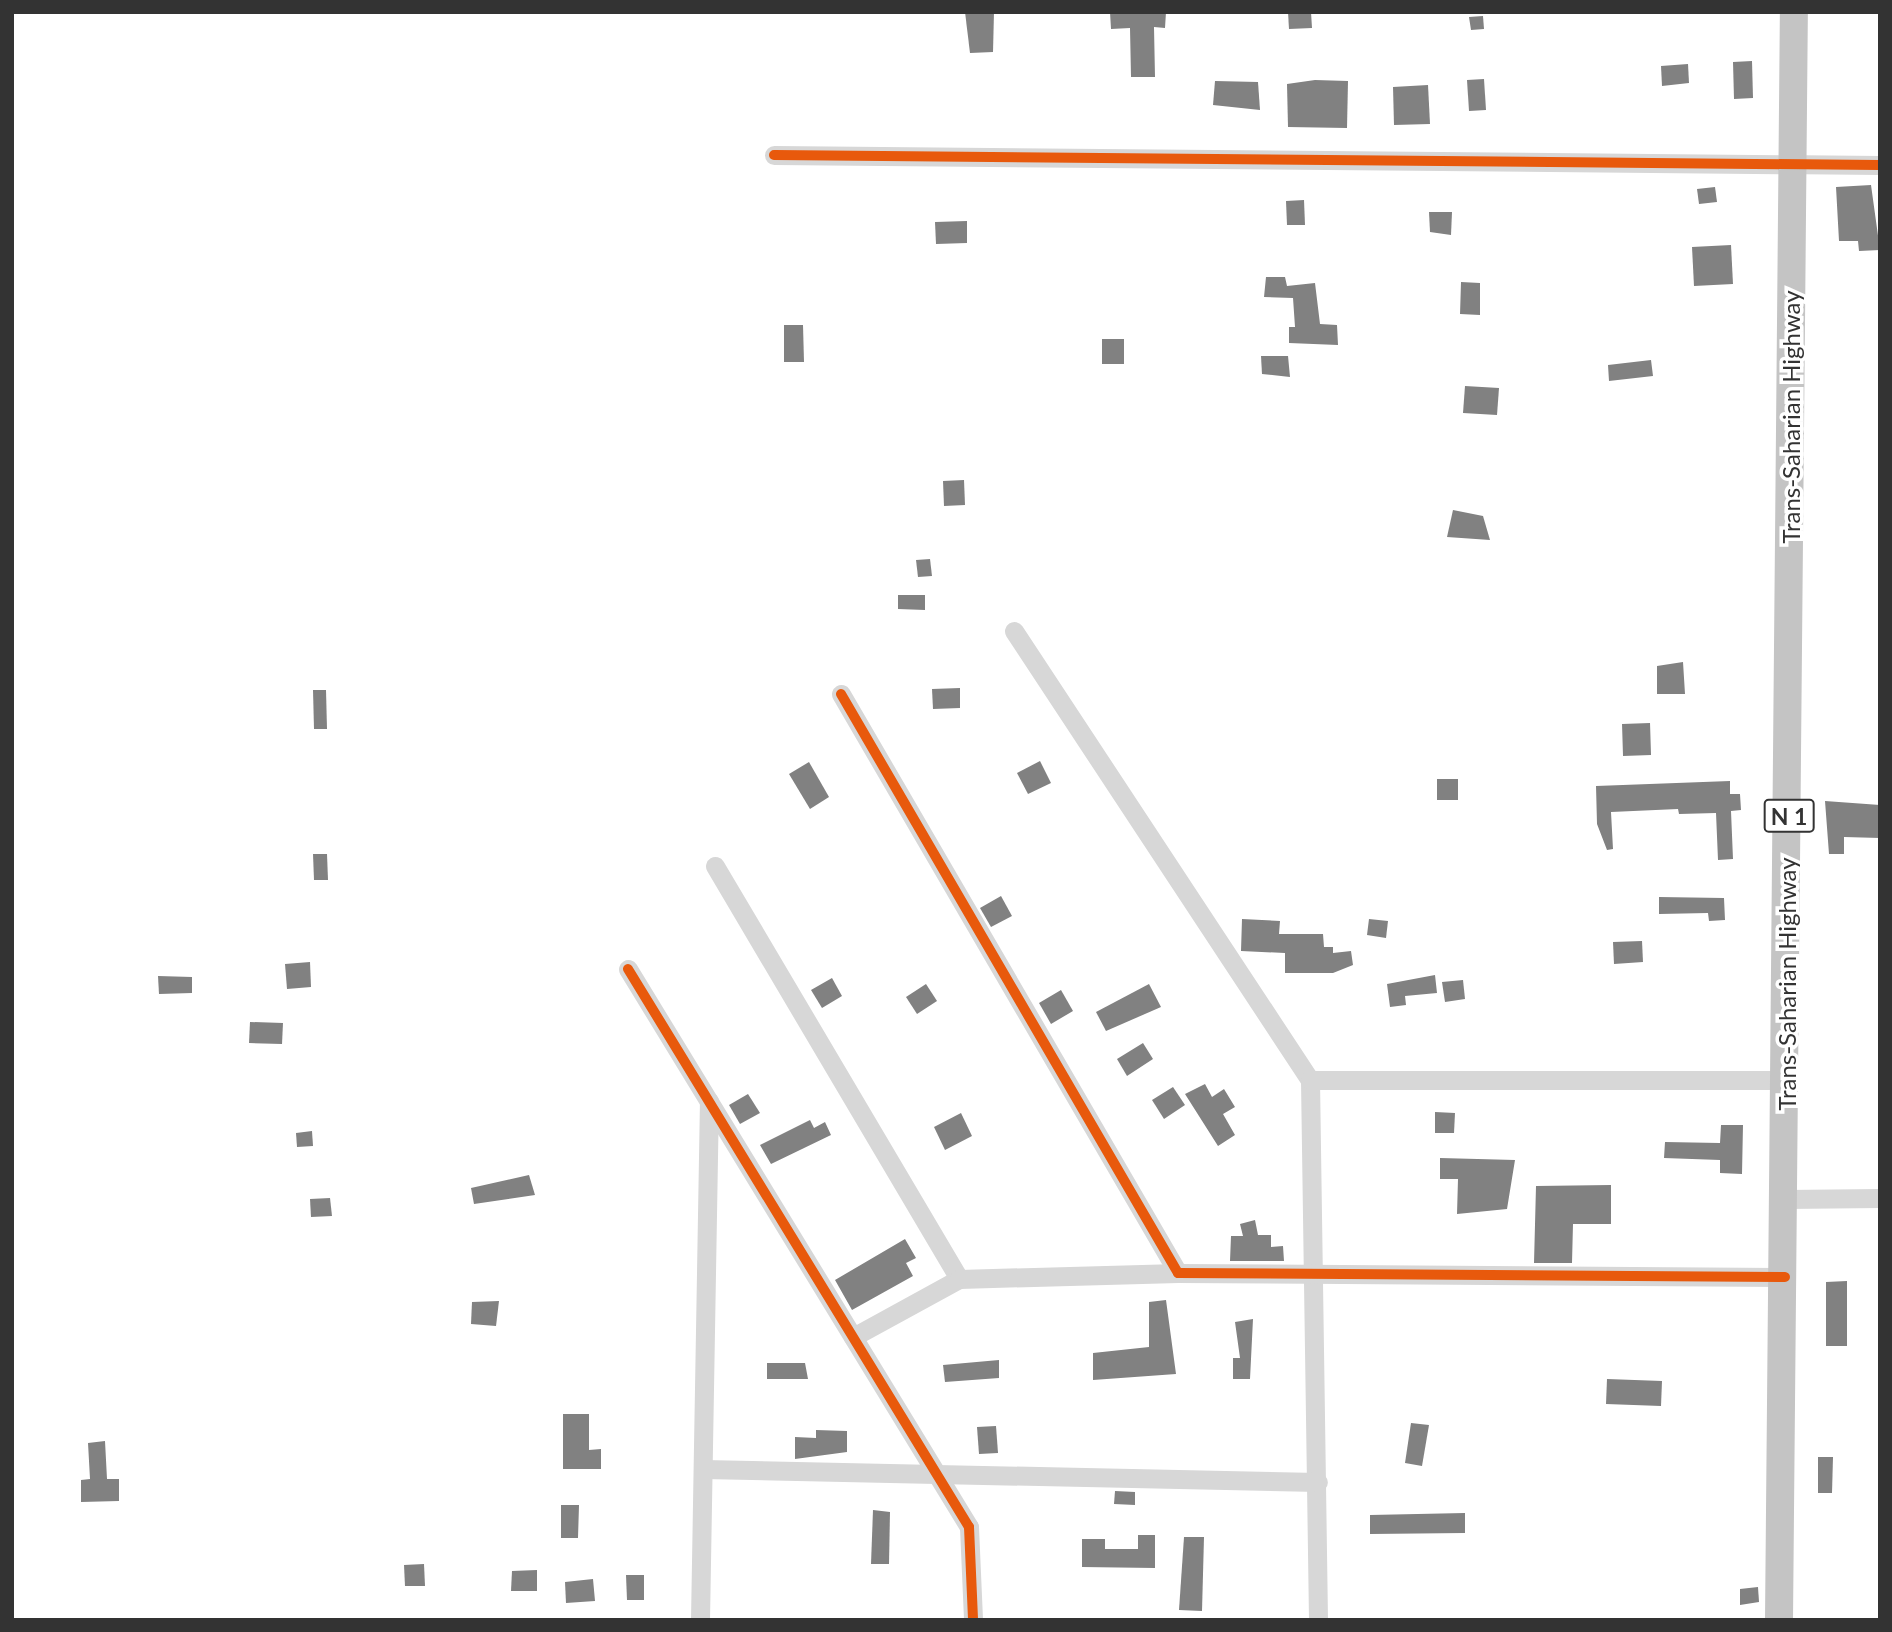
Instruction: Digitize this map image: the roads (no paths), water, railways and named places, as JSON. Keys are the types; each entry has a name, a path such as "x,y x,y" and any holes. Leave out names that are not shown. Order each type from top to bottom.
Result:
{"highway":[{"name":"Trans-Saharian Highway","path":"1779,1620 1786,1199 1794,12"}],"street":[{"path":"774,155 1880,165"},
{"path":"1014,631 1310,1080 1317,1275 1318,1620"},
{"path":"841,694 1178,1273"},
{"path":"715,866 959,1279"},
{"path":"628,970 969,1527 973,1620"},
{"path":"1310,1080 1787,1080"},
{"path":"700,1620 709,1101"},
{"path":"1786,1199 1880,1198"},
{"path":"853,1337 959,1279 1178,1273 1785,1277"},
{"path":"703,1469 1318,1482"}]}
